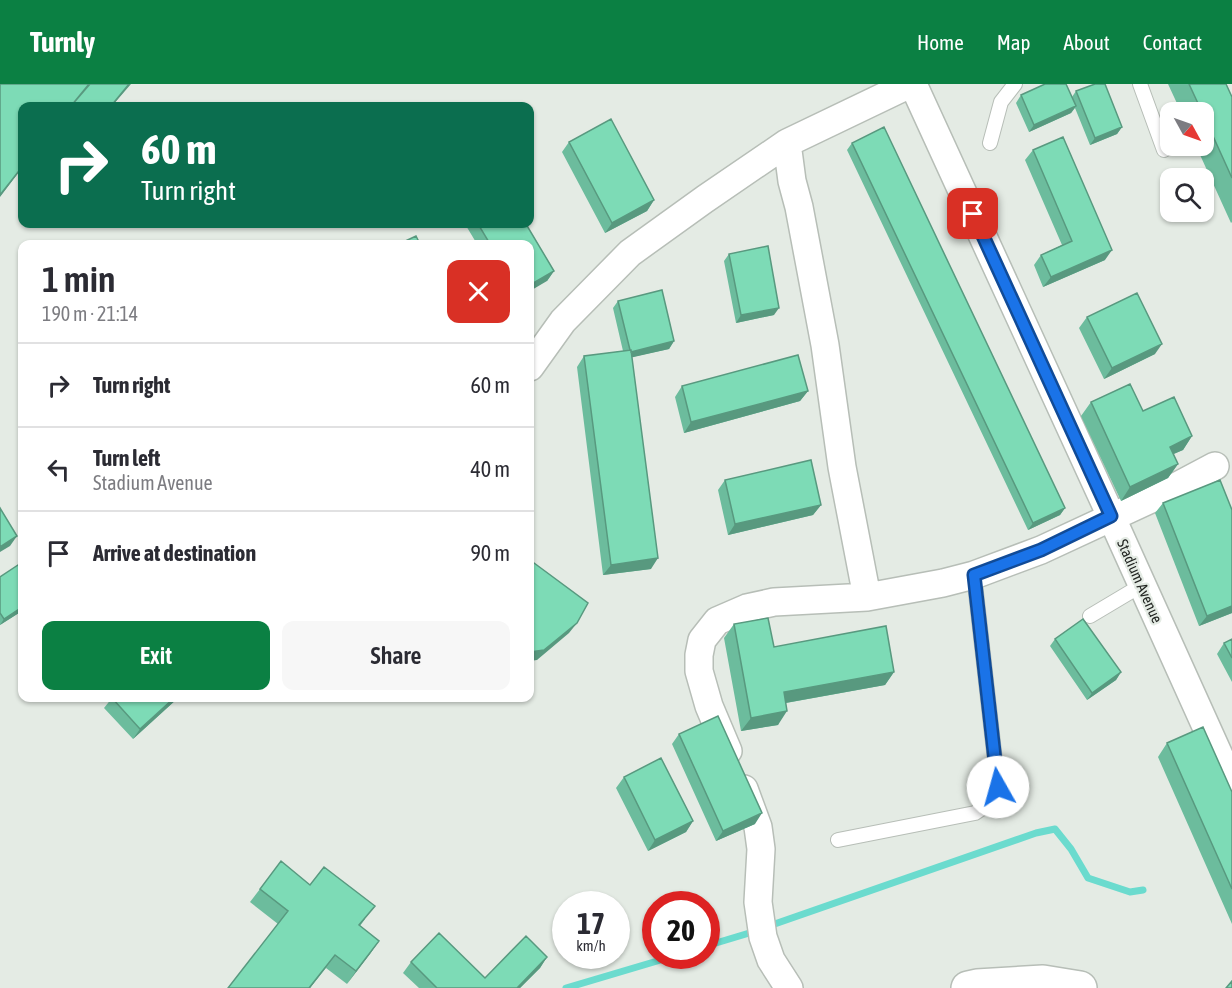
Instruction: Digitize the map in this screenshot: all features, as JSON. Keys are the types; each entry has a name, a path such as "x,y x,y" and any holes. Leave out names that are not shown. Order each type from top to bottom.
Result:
{"street":[{"path":"534,361 563,321 630,254 787,143 911,84"},
{"name":"Stadium Avenue","path":"911,84 1232,784"},
{"path":"787,143 792,181 825,345 842,468 867,597"},
{"path":"789,988 771,960 763,937 758,902 761,849 758,827 709,706 699,671 702,640 717,621 747,608 774,602 867,597 974,575 1041,550 1166,492 1215,466"},
{"path":"968,988 1043,982 1080,988"}],"lane":[{"path":"990,143 1001,102 1015,84"},
{"path":"1140,84 1160,139"},
{"path":"838,840 975,813 990,803 998,787 974,575"},
{"path":"1090,616 1142,585"}],"building":[{"path":"0,84 89,84 74,102 18,102 18,172 0,195"},
{"path":"90,84 129,84 114,102 74,102"},
{"path":"1045,84 1066,84 1076,106 1034,125 1021,95"},
{"path":"1095,84 1105,84 1122,127 1095,138 1076,91"},
{"path":"1189,84 1226,84 1232,97 1232,178 1214,138 1214,102 1197,102"},
{"path":"611,119 654,200 612,223 569,142"},
{"path":"884,127 1065,508 1033,523 852,143"},
{"path":"1063,137 1112,250 1051,277 1041,255 1072,241 1033,150"},
{"path":"480,228 528,228 554,271 534,283 534,240 488,240"},
{"path":"768,246 779,308 741,315 729,254"},
{"path":"662,290 674,341 631,352 618,301"},
{"path":"1137,293 1162,344 1112,368 1087,317"},
{"path":"631,350 658,558 611,565 584,356"},
{"path":"798,355 808,391 691,422 682,386"},
{"path":"1130,384 1143,411 1174,397 1192,436 1170,447 1178,464 1130,487 1091,402"},
{"path":"811,460 821,505 735,524 725,480"},
{"path":"1220,480 1232,510 1232,606 1207,616 1163,503"},
{"path":"0,508 17,536 0,547"},
{"path":"534,563 588,603 577,623 544,650 534,651"},
{"path":"18,565 18,610 4,619 0,613 0,577"},
{"path":"768,618 774,647 886,626 894,672 784,692 787,711 751,718 734,624"},
{"path":"1083,619 1121,672 1092,693 1055,639"},
{"path":"1232,639 1232,658 1224,643"},
{"path":"116,702 170,702 140,729"},
{"path":"718,716 762,813 723,831 679,734"},
{"path":"1203,727 1232,792 1232,889 1167,743"},
{"path":"661,758 693,821 655,840 624,777"},
{"path":"281,861 310,885 324,867 375,906 359,925 379,941 356,971 335,955 309,988 228,988 288,911 260,889"},
{"path":"439,933 485,978 526,936 547,957 517,988 437,988 411,962"}],"waterway":[{"path":"766,927 1036,833 1055,829 1071,849 1088,878 1130,892 1143,890"},
{"path":"720,942 756,931"},
{"path":"566,988 642,965"}],"route":[{"path":"973,214 1111,516 1041,550 974,575 998,787"}]}
